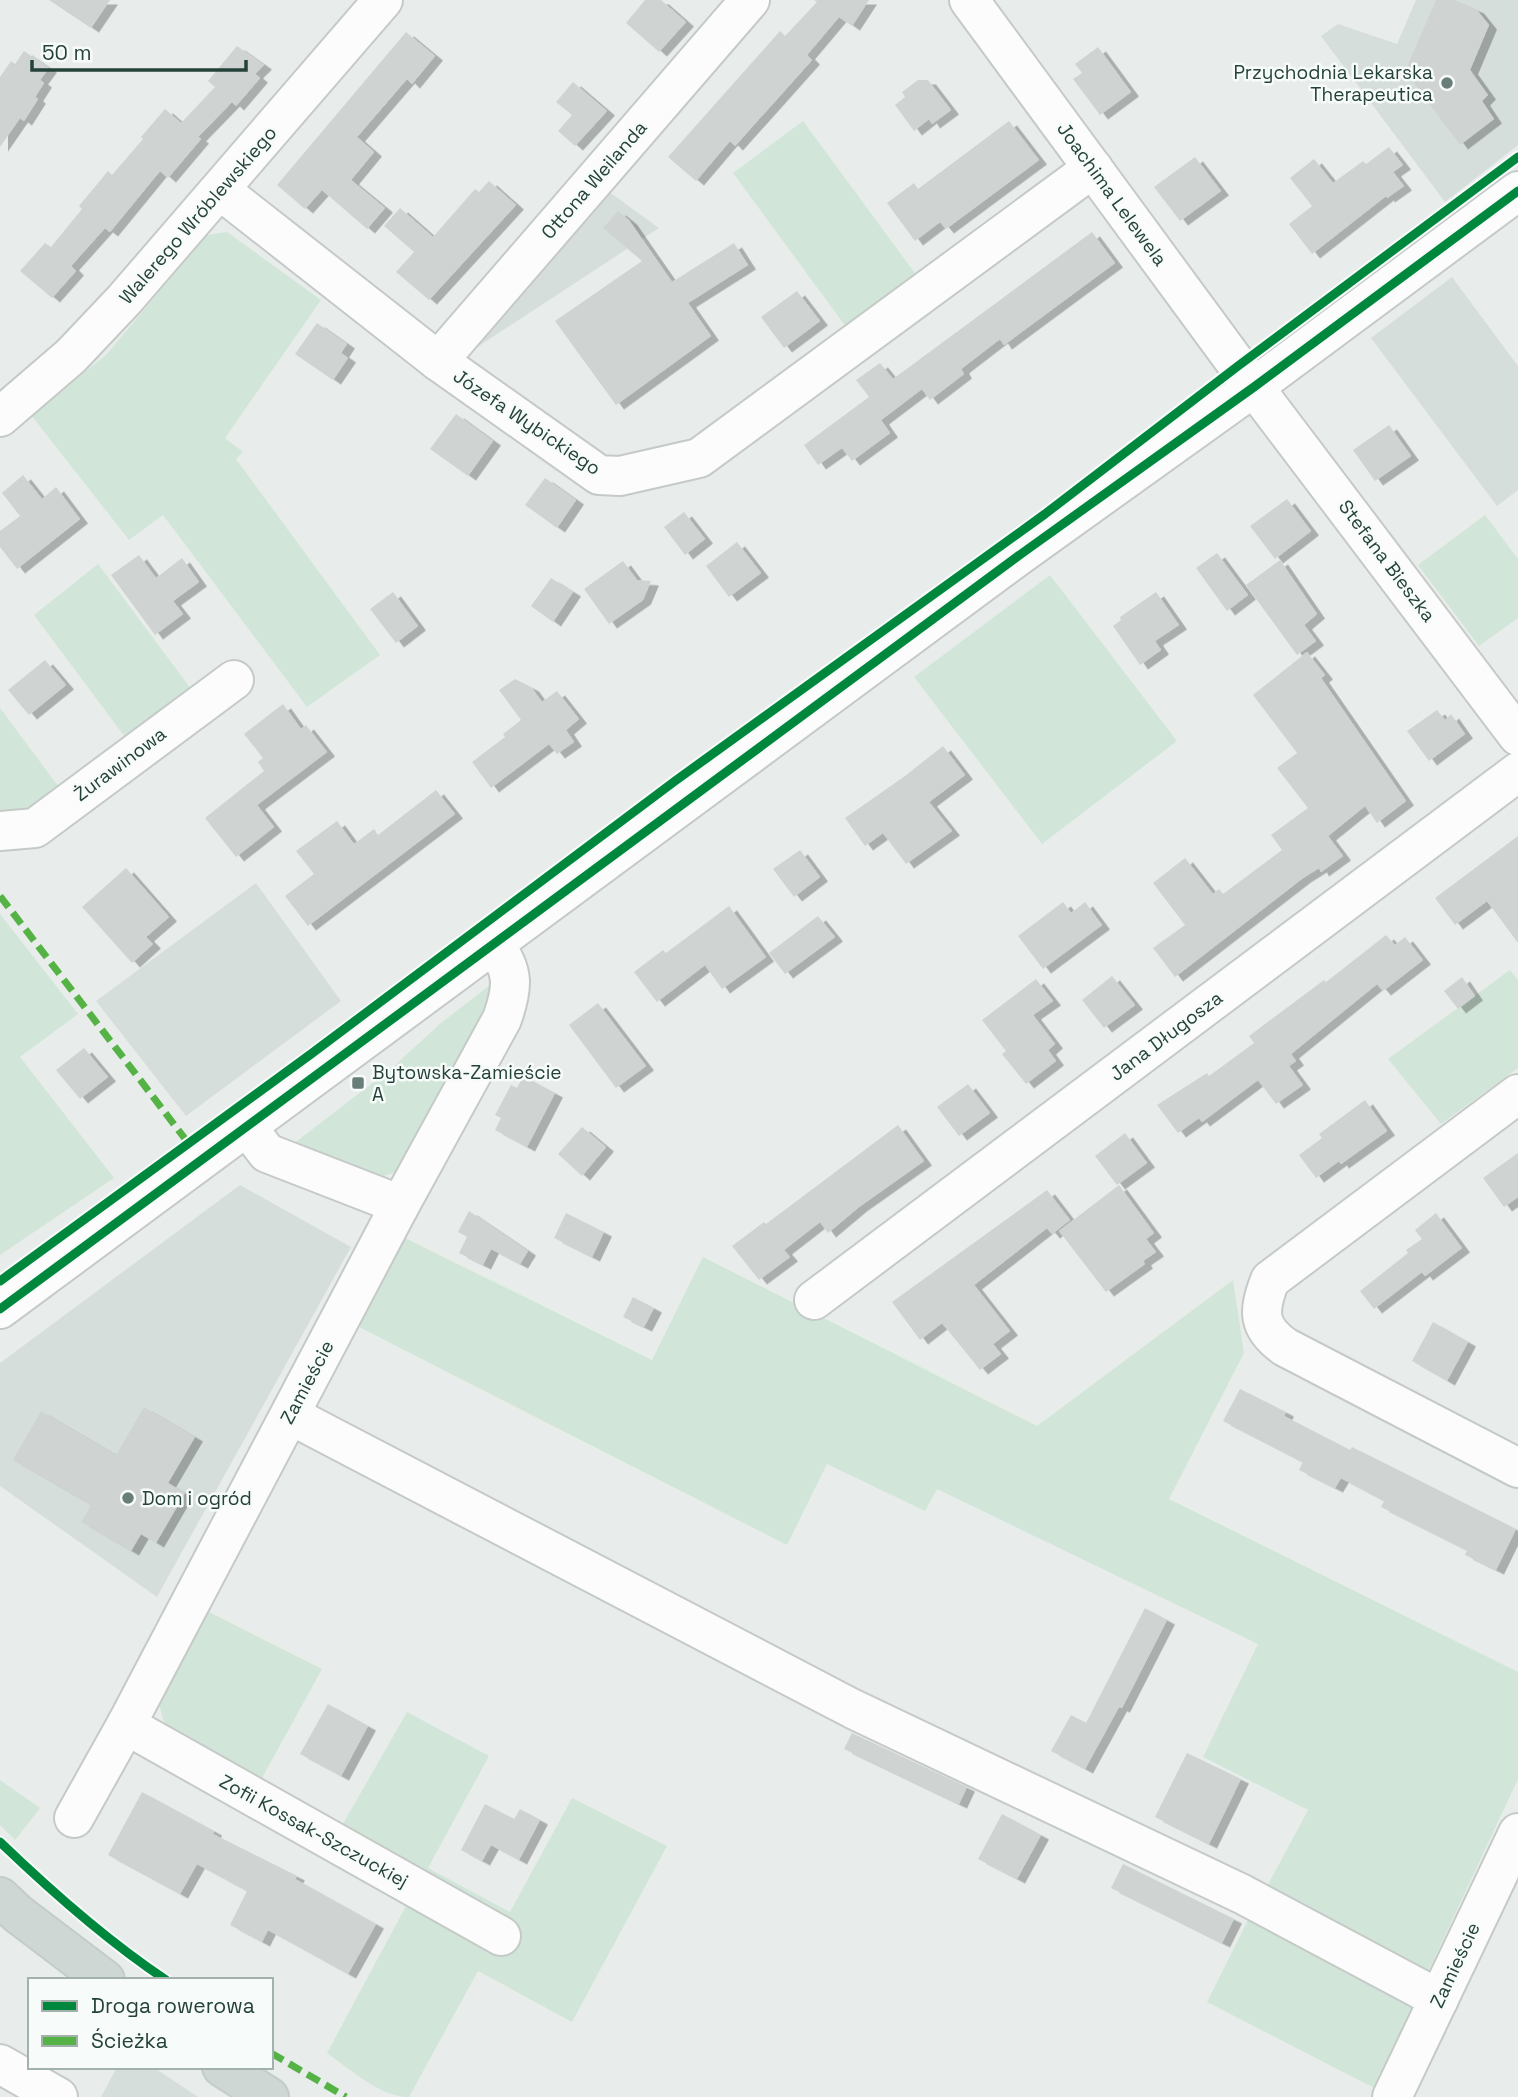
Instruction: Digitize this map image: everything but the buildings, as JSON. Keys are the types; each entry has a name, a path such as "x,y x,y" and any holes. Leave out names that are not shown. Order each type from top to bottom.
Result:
{"main road":[{"path":"0,1897 18,1914 102,1978"},
{"path":"225,2069 269,2097"}],"street":[{"name":"Walerego Wróblewskiego","path":"0,417 71,356 124,300 383,0"},
{"name":"Ottona Weilanda","path":"438,360 750,0"},
{"name":"Joachima Lelewela","path":"969,0 1254,387"},
{"name":"Józefa Wybickiego","path":"220,190 438,360 599,475 620,476 699,458 1093,168"},
{"path":"0,1309 1021,554 1254,387 1518,191"},
{"name":"Stefana Bieszka","path":"1254,387 1518,736"},
{"name":"Żurawinowa","path":"0,831 35,828 234,680"},
{"name":"Jana Długosza","path":"814,1300 1518,772"},
{"name":"Zamieście","path":"74,1818 126,1725 398,1207 502,1019 510,990 510,979 508,967 494,944"},
{"path":"1518,1094 1270,1280 1262,1298 1262,1319 1269,1335 1285,1347 1518,1468"},
{"path":"247,1127 267,1153 388,1200 398,1207"},
{"path":"290,1415 853,1709 1241,1894 1439,1999"},
{"name":"Zofii Kossak-Szczuckiej","path":"126,1725 501,1936"},
{"name":"Zamieście","path":"1392,2097 1518,1833"},
{"path":"0,2064 58,2097"}],"shaded area":[{"path":"1416,0 1518,0 1518,145 1445,202 1321,36 1338,24 1397,44"},
{"path":"608,191 659,228 459,359"},
{"path":"1452,277 1518,366 1518,490 1497,506 1371,338"},
{"path":"256,883 341,1001 186,1116 96,1001"},
{"path":"240,1185 351,1247 157,1597 0,1486 0,1363"},
{"path":"116,2069 156,2069 198,2097 101,2097"}],"green space":[{"path":"803,121 920,280 849,331 733,173"},
{"path":"227,232 321,300 225,438 243,452 236,459 380,655 307,707 163,515 129,540 31,415 106,355 207,235"},
{"path":"1485,515 1518,559 1518,618 1479,646 1418,565"},
{"path":"98,564 191,689 125,737 34,615"},
{"path":"1050,575 1177,741 1042,844 914,677"},
{"path":"0,708 58,786 11,822 0,820"},
{"path":"0,914 78,1014 20,1057 114,1178 0,1255"},
{"path":"1510,970 1518,980 1518,1068 1441,1124 1388,1059"},
{"path":"494,982 497,996 411,1158 394,1173 380,1177 288,1148 392,1068 441,1023"},
{"path":"405,1238 652,1360 703,1257 1037,1426 1233,1280 1244,1353 1169,1499 1518,1672 1518,1779 1427,1974 1264,1892 1308,1810 1203,1757 1258,1644 937,1489 925,1511 827,1464 787,1545 357,1326"},
{"path":"207,1611 322,1669 262,1778 165,1726 157,1697"},
{"path":"407,1712 489,1756 428,1868 510,1912 572,1798 667,1846 572,2022 478,1971 409,2097 398,2096 376,2087 327,2053 406,1906 325,1861 344,1822"},
{"path":"0,1780 40,1808 15,1840 0,1825"},
{"path":"1253,1910 1421,2002 1378,2090 1207,2002"}],"marked path":[{"path":"0,896 189,1144"},
{"path":"273,2054 346,2097"}],"cycle path":[{"path":"0,1281 311,1054 675,781 1045,514 1518,157"},
{"path":"0,1309 1021,554 1254,387 1518,191"},
{"path":"0,1842 80,1915 163,1978"}],"place":[{"name":"Przychodnia Lekarska Therapeutica","path":"1447,83"},
{"name":"Bytowska-Zamieście A","path":"358,1083"},
{"name":"Dom i ogród","path":"128,1498"}]}
